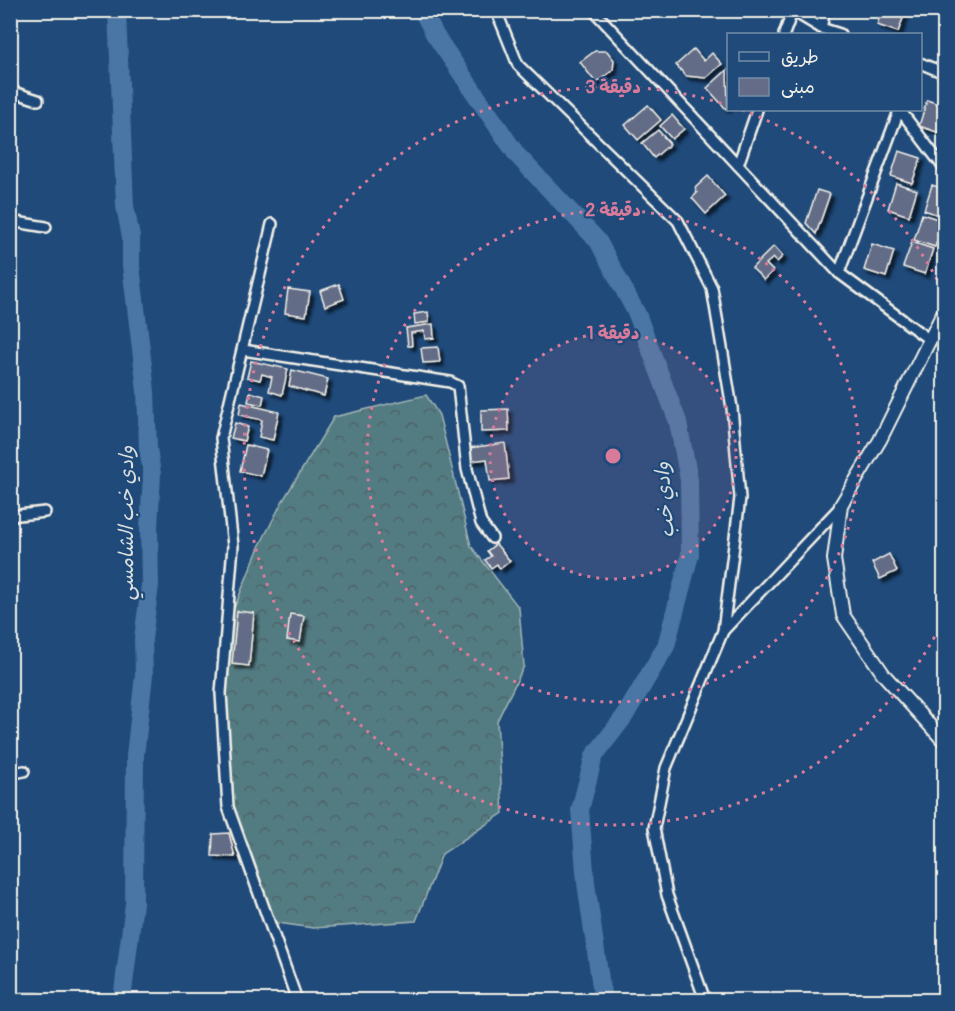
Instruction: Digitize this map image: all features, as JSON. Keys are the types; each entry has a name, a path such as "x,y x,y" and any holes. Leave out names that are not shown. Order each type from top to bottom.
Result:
{"street":[{"path":"496,10 518,65 678,221 712,288 732,408 740,498 723,631 666,768 654,828 667,896 705,1000"},
{"path":"593,10 839,273 931,341"},
{"path":"821,28 825,10"},
{"path":"784,33 792,11 821,28 837,33"},
{"path":"922,63 945,73"},
{"path":"10,90 38,100"},
{"path":"738,165 757,111"},
{"path":"839,273 900,111"},
{"path":"901,111 945,168"},
{"path":"10,221 46,227"},
{"path":"272,224 221,438 233,546 221,693 228,807 297,1000"},
{"path":"723,631 841,505 880,440 945,311"},
{"path":"243,350 450,382 458,386 467,469 482,523 492,538"},
{"path":"841,505 834,559 843,615 884,675 945,741"},
{"path":"10,516 45,512"},
{"path":"10,774 24,771"},
{"path":"10,1000 38,1000"}],"green space":[{"path":"426,395 439,415 471,546 519,608 524,666 497,721 503,813 442,854 416,921 313,928 264,921 224,804 218,690 233,611 259,547 282,502 334,417"}],"building":[{"path":"882,10 906,10 898,32 877,25"},
{"path":"694,49 704,61 712,53 722,64 706,78 686,76 676,65"},
{"path":"595,51 607,51 614,60 613,70 596,83 580,62"},
{"path":"727,70 726,109 707,88"},
{"path":"927,100 944,106 944,120 940,133 919,126"},
{"path":"648,105 661,120 638,140 625,125"},
{"path":"672,115 684,129 672,139 660,126"},
{"path":"658,130 670,144 654,158 642,143"},
{"path":"899,151 921,158 912,183 891,176"},
{"path":"708,176 725,196 706,214 692,198 697,193 695,188"},
{"path":"896,183 917,190 909,216 888,209"},
{"path":"932,185 944,189 944,217 924,210"},
{"path":"817,190 830,194 816,234 806,223"},
{"path":"922,214 944,221 935,247 914,240"},
{"path":"912,242 933,249 925,274 903,267"},
{"path":"872,244 894,251 886,277 864,270"},
{"path":"774,246 783,256 777,262 773,258 766,264 773,271 764,280 752,268"},
{"path":"339,284 344,299 325,306 320,291"},
{"path":"288,289 310,292 306,316 285,313"},
{"path":"428,312 429,322 415,324 414,314"},
{"path":"433,324 434,338 425,339 424,331 411,333 412,346 408,346 406,328"},
{"path":"438,347 440,362 423,363 421,348"},
{"path":"251,361 288,369 282,395 269,391 272,377 262,374 260,380 247,377"},
{"path":"292,370 328,379 324,396 289,386"},
{"path":"250,392 264,396 262,405 248,402"},
{"path":"241,403 279,412 273,440 259,437 262,420 239,415"},
{"path":"508,409 509,431 481,432 481,410"},
{"path":"235,423 248,427 244,441 231,438"},
{"path":"505,443 509,479 490,481 487,459 471,461 469,448"},
{"path":"246,445 267,450 261,476 240,471"},
{"path":"496,544 510,561 500,569 497,564 491,568 485,560 491,556 487,551"},
{"path":"889,554 897,571 880,579 872,563"},
{"path":"237,611 254,613 249,666 232,664"},
{"path":"290,614 304,616 300,642 287,640"},
{"path":"229,833 235,857 212,856 213,834"}],"waterway":[{"name":"وادي خب الشامسي","path":"117,10 125,206 131,237 131,266 146,391 148,448 152,474 149,528 150,585 143,639 144,675 135,756 134,903 122,1000"},
{"name":"وادي خب","path":"422,10 435,35 517,155 598,241 637,314 678,422 689,480 690,555 666,646 624,717 594,756 580,810 586,883 603,1000"}]}
